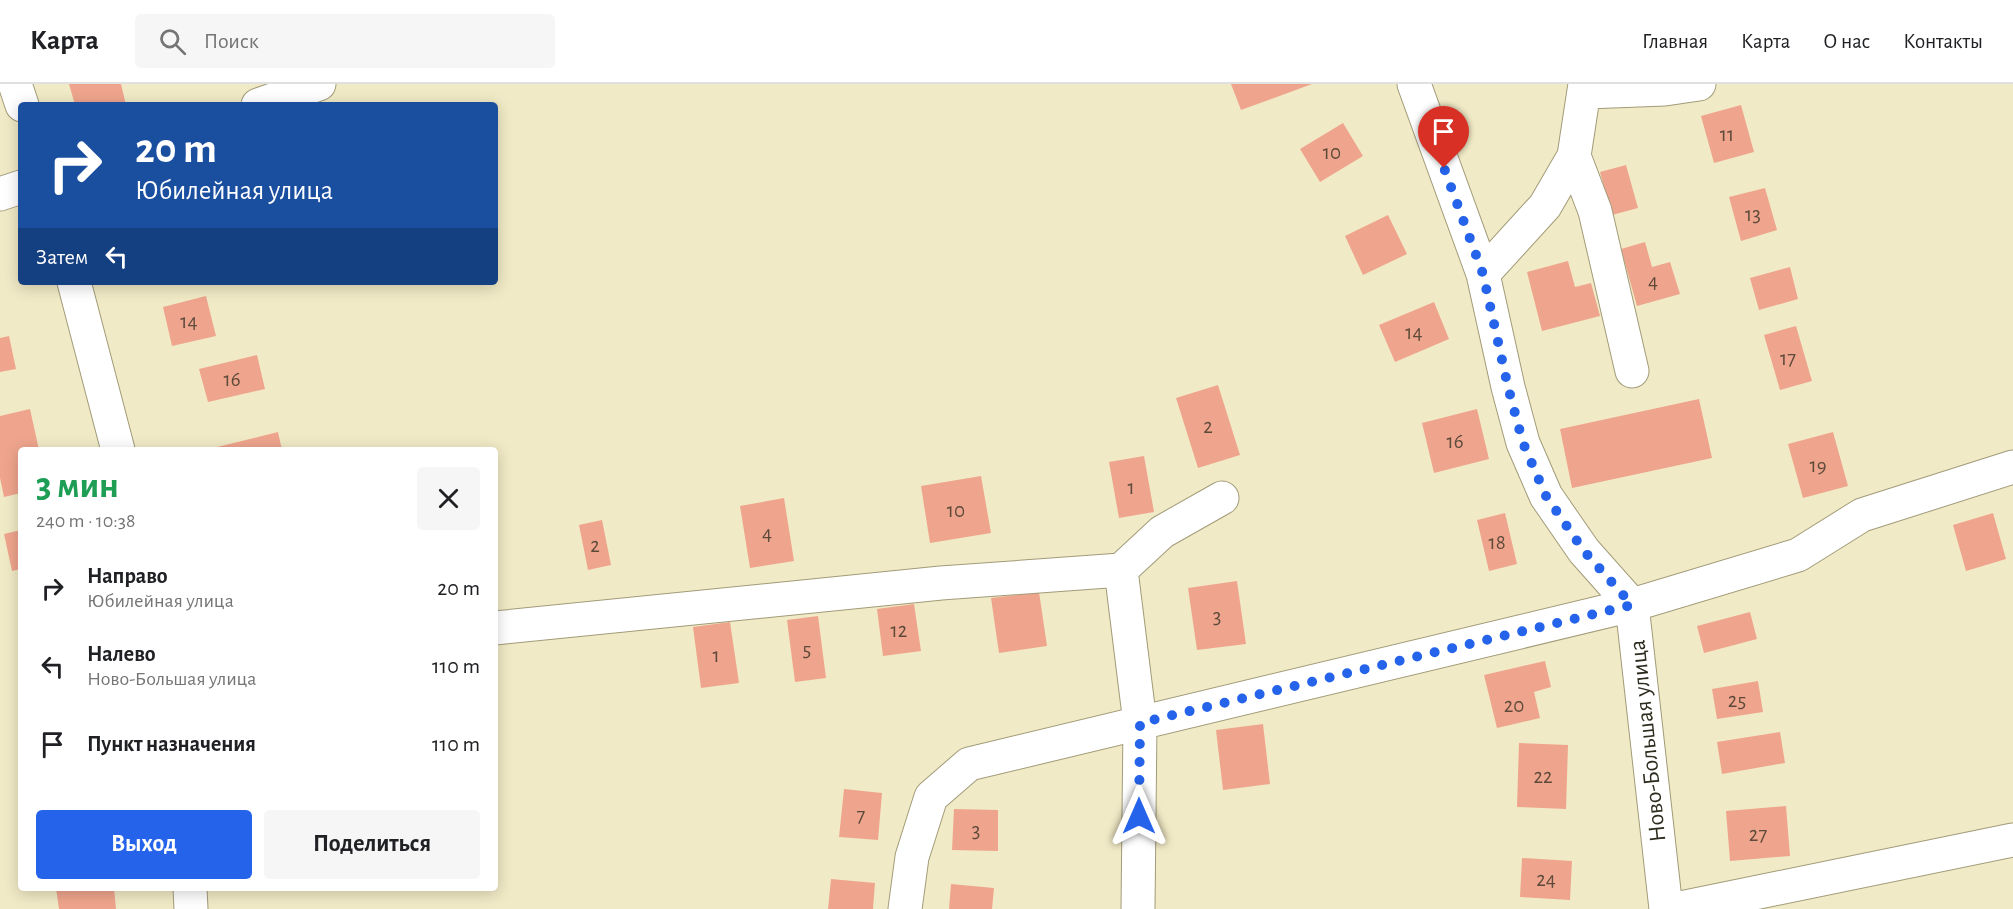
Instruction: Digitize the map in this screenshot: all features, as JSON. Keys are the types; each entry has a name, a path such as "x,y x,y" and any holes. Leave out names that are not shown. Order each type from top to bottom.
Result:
{"street":[{"path":"15,84 21,102"},
{"path":"267,102 319,84"},
{"name":"Ново-Большая улица","path":"1413,84 1483,274 1523,443 1546,496 1584,551 1632,605 1665,909"},
{"path":"1483,274 1545,206 1574,156 1586,88 1665,89 1699,84"},
{"path":"1574,156 1595,211 1632,371"},
{"path":"0,194 18,188"},
{"path":"75,285 117,447"},
{"path":"904,909 912,857 931,797 969,764 1632,605 1798,555 1862,515 2013,467"},
{"path":"498,628 941,583 1120,570 1162,532 1222,498"},
{"path":"1120,570 1140,723 1138,909"},
{"path":"1676,909 2013,840"},
{"path":"190,891 191,909"}],"building":[{"path":"69,84 121,84 125,102 74,102"},
{"path":"1231,84 1312,84 1241,110"},
{"path":"1741,105 1754,152 1714,163 1701,116"},
{"path":"1343,123 1363,156 1320,182 1300,149"},
{"path":"1626,165 1638,208 1612,215 1600,172"},
{"path":"1765,188 1777,230 1741,241 1729,197"},
{"path":"1388,215 1407,254 1363,275 1345,236"},
{"path":"1645,242 1652,267 1670,262 1680,294 1637,306 1621,249"},
{"path":"1568,261 1575,287 1591,283 1600,316 1542,331 1527,272"},
{"path":"1790,267 1798,299 1759,310 1750,278"},
{"path":"206,296 216,336 172,346 163,307"},
{"path":"1434,302 1449,339 1395,362 1379,325"},
{"path":"1796,326 1812,381 1780,390 1764,335"},
{"path":"9,336 16,369 0,372 0,338"},
{"path":"257,355 265,389 208,402 199,369"},
{"path":"1218,385 1240,455 1198,468 1176,398"},
{"path":"1699,399 1712,458 1572,488 1560,429"},
{"path":"30,409 38,447 18,447 18,494 4,497 0,478 0,416"},
{"path":"1477,409 1489,459 1434,473 1422,423"},
{"path":"278,432 281,447 217,447"},
{"path":"1833,432 1848,486 1803,498 1788,444"},
{"path":"1144,456 1154,512 1119,518 1109,462"},
{"path":"981,476 991,533 930,543 921,486"},
{"path":"784,498 794,561 750,568 740,506"},
{"path":"1505,513 1517,564 1489,571 1477,520"},
{"path":"1993,513 2006,559 1966,571 1953,525"},
{"path":"602,520 611,565 588,570 579,525"},
{"path":"18,531 18,570 12,571 4,534"},
{"path":"1237,581 1246,644 1197,650 1188,588"},
{"path":"1039,592 1047,646 999,653 991,598"},
{"path":"914,604 921,651 883,656 877,609"},
{"path":"1750,612 1757,639 1704,653 1697,626"},
{"path":"818,616 826,678 795,682 787,620"},
{"path":"730,622 739,683 701,688 693,627"},
{"path":"1545,661 1551,687 1534,692 1540,718 1497,728 1484,675"},
{"path":"1758,681 1763,712 1717,719 1712,689"},
{"path":"1263,724 1270,784 1223,790 1216,730"},
{"path":"1780,732 1785,763 1722,774 1717,742"},
{"path":"1519,743 1568,745 1566,809 1517,807"},
{"path":"844,789 882,793 878,840 839,837"},
{"path":"1786,806 1790,856 1730,861 1726,811"},
{"path":"954,809 998,810 998,851 952,850"},
{"path":"1522,858 1572,861 1570,900 1520,897"},
{"path":"831,879 875,883 873,909 828,909"},
{"path":"951,884 994,888 992,909 949,909"},
{"path":"56,891 114,891 116,909 59,909"}],"route":[{"path":"1139,816 1140,723 1632,605 1584,551 1546,496 1523,443 1483,274 1444,168"}]}
